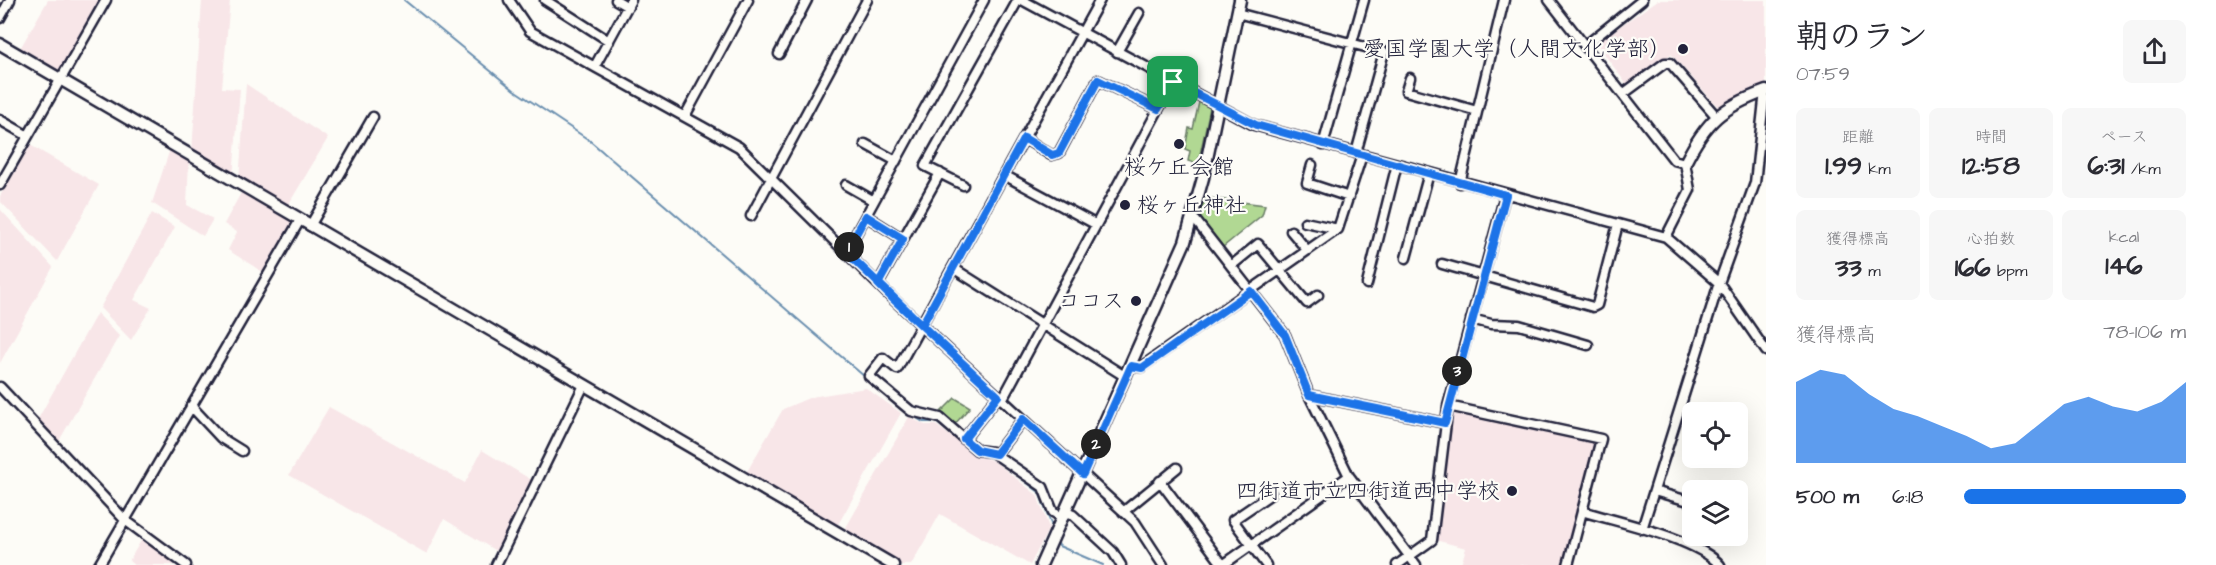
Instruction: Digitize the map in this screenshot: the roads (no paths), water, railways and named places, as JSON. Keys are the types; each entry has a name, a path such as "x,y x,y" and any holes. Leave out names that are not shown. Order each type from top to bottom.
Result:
{"street":[{"path":"0,18 10,0"},
{"path":"0,184 106,0"},
{"path":"509,0 530,32 739,147 878,284 1135,522 1163,565"},
{"path":"545,0 609,40"},
{"path":"595,66 630,3 616,0"},
{"path":"685,116 748,0"},
{"path":"779,54 807,0"},
{"path":"751,216 867,0"},
{"path":"846,252 984,0"},
{"path":"963,185 925,166 1020,0 1254,125 1460,183 1666,237 1719,283 1766,351"},
{"path":"1100,0 897,369 883,358 869,376 911,411 940,418 977,450 996,454 1043,488 1053,512 1074,515 1113,552 1121,565"},
{"path":"1041,565 1131,366 1192,220 1219,107 1240,0"},
{"path":"1323,145 1364,0"},
{"path":"1460,183 1504,0"},
{"path":"1549,0 1674,160 1685,163"},
{"path":"1586,45 1642,0"},
{"path":"1117,52 1139,13"},
{"path":"1131,366 1142,368 1338,229 1349,197 1384,52 1238,13"},
{"path":"0,44 893,565"},
{"path":"1623,94 1665,63 1670,63 1716,116"},
{"path":"1410,78 1407,91 1477,111"},
{"path":"1024,138 1052,155 1059,153 1098,80 1158,109"},
{"path":"964,439 1000,398 1173,82"},
{"path":"1642,529 1719,283 1755,183 1766,91 1735,103 1716,116 1703,130 1685,163 1690,190 1666,237"},
{"path":"310,226 373,117"},
{"path":"0,120 28,136"},
{"path":"866,144 896,161"},
{"path":"1367,284 1397,164"},
{"path":"1312,165 1307,183 1349,197"},
{"path":"1406,258 1429,173"},
{"path":"878,284 940,174"},
{"path":"1004,175 1095,224"},
{"path":"846,185 874,201"},
{"path":"1397,565 1432,540 1448,406 1506,195"},
{"path":"866,216 903,239"},
{"path":"99,565 300,220"},
{"path":"1192,220 1196,221 1285,335 1309,395 1349,476 1416,565"},
{"path":"1305,222 1338,229"},
{"path":"1442,264 1593,307 1597,305 1618,224"},
{"path":"1291,231 1307,250"},
{"path":"1231,266 1258,244 1307,303 1318,295"},
{"path":"952,268 1126,377"},
{"path":"1471,319 1491,324 1519,325 1588,345"},
{"path":"496,565 584,385"},
{"path":"0,387 125,520 186,565"},
{"path":"1309,395 1445,423"},
{"path":"191,406 221,438 242,451"},
{"path":"1448,406 1601,439 1568,565"},
{"path":"996,454 1023,419"},
{"path":"1123,512 1177,468"},
{"path":"1160,482 1223,565 1349,476"},
{"path":"1654,491 1682,499"},
{"path":"1266,565 1233,520 1271,494"},
{"path":"1581,511 1642,529 1706,552 1720,565"}],"waterway":[{"path":"404,0 514,90 589,140 886,395"},
{"path":"912,415 923,422 936,422 956,437"},
{"path":"1008,468 1039,492 1053,529"},
{"path":"1057,540 1059,546 1103,565"}],"place":[{"name":"愛国学園大学（人間文化学部）","path":"1683,49"},
{"name":"桜ケ丘会館","path":"1179,144"},
{"name":"桜ヶ丘神社","path":"1125,205"},
{"name":"ココス","path":"1136,301"},
{"name":"四街道市立四街道西中学校","path":"1512,491"}]}
